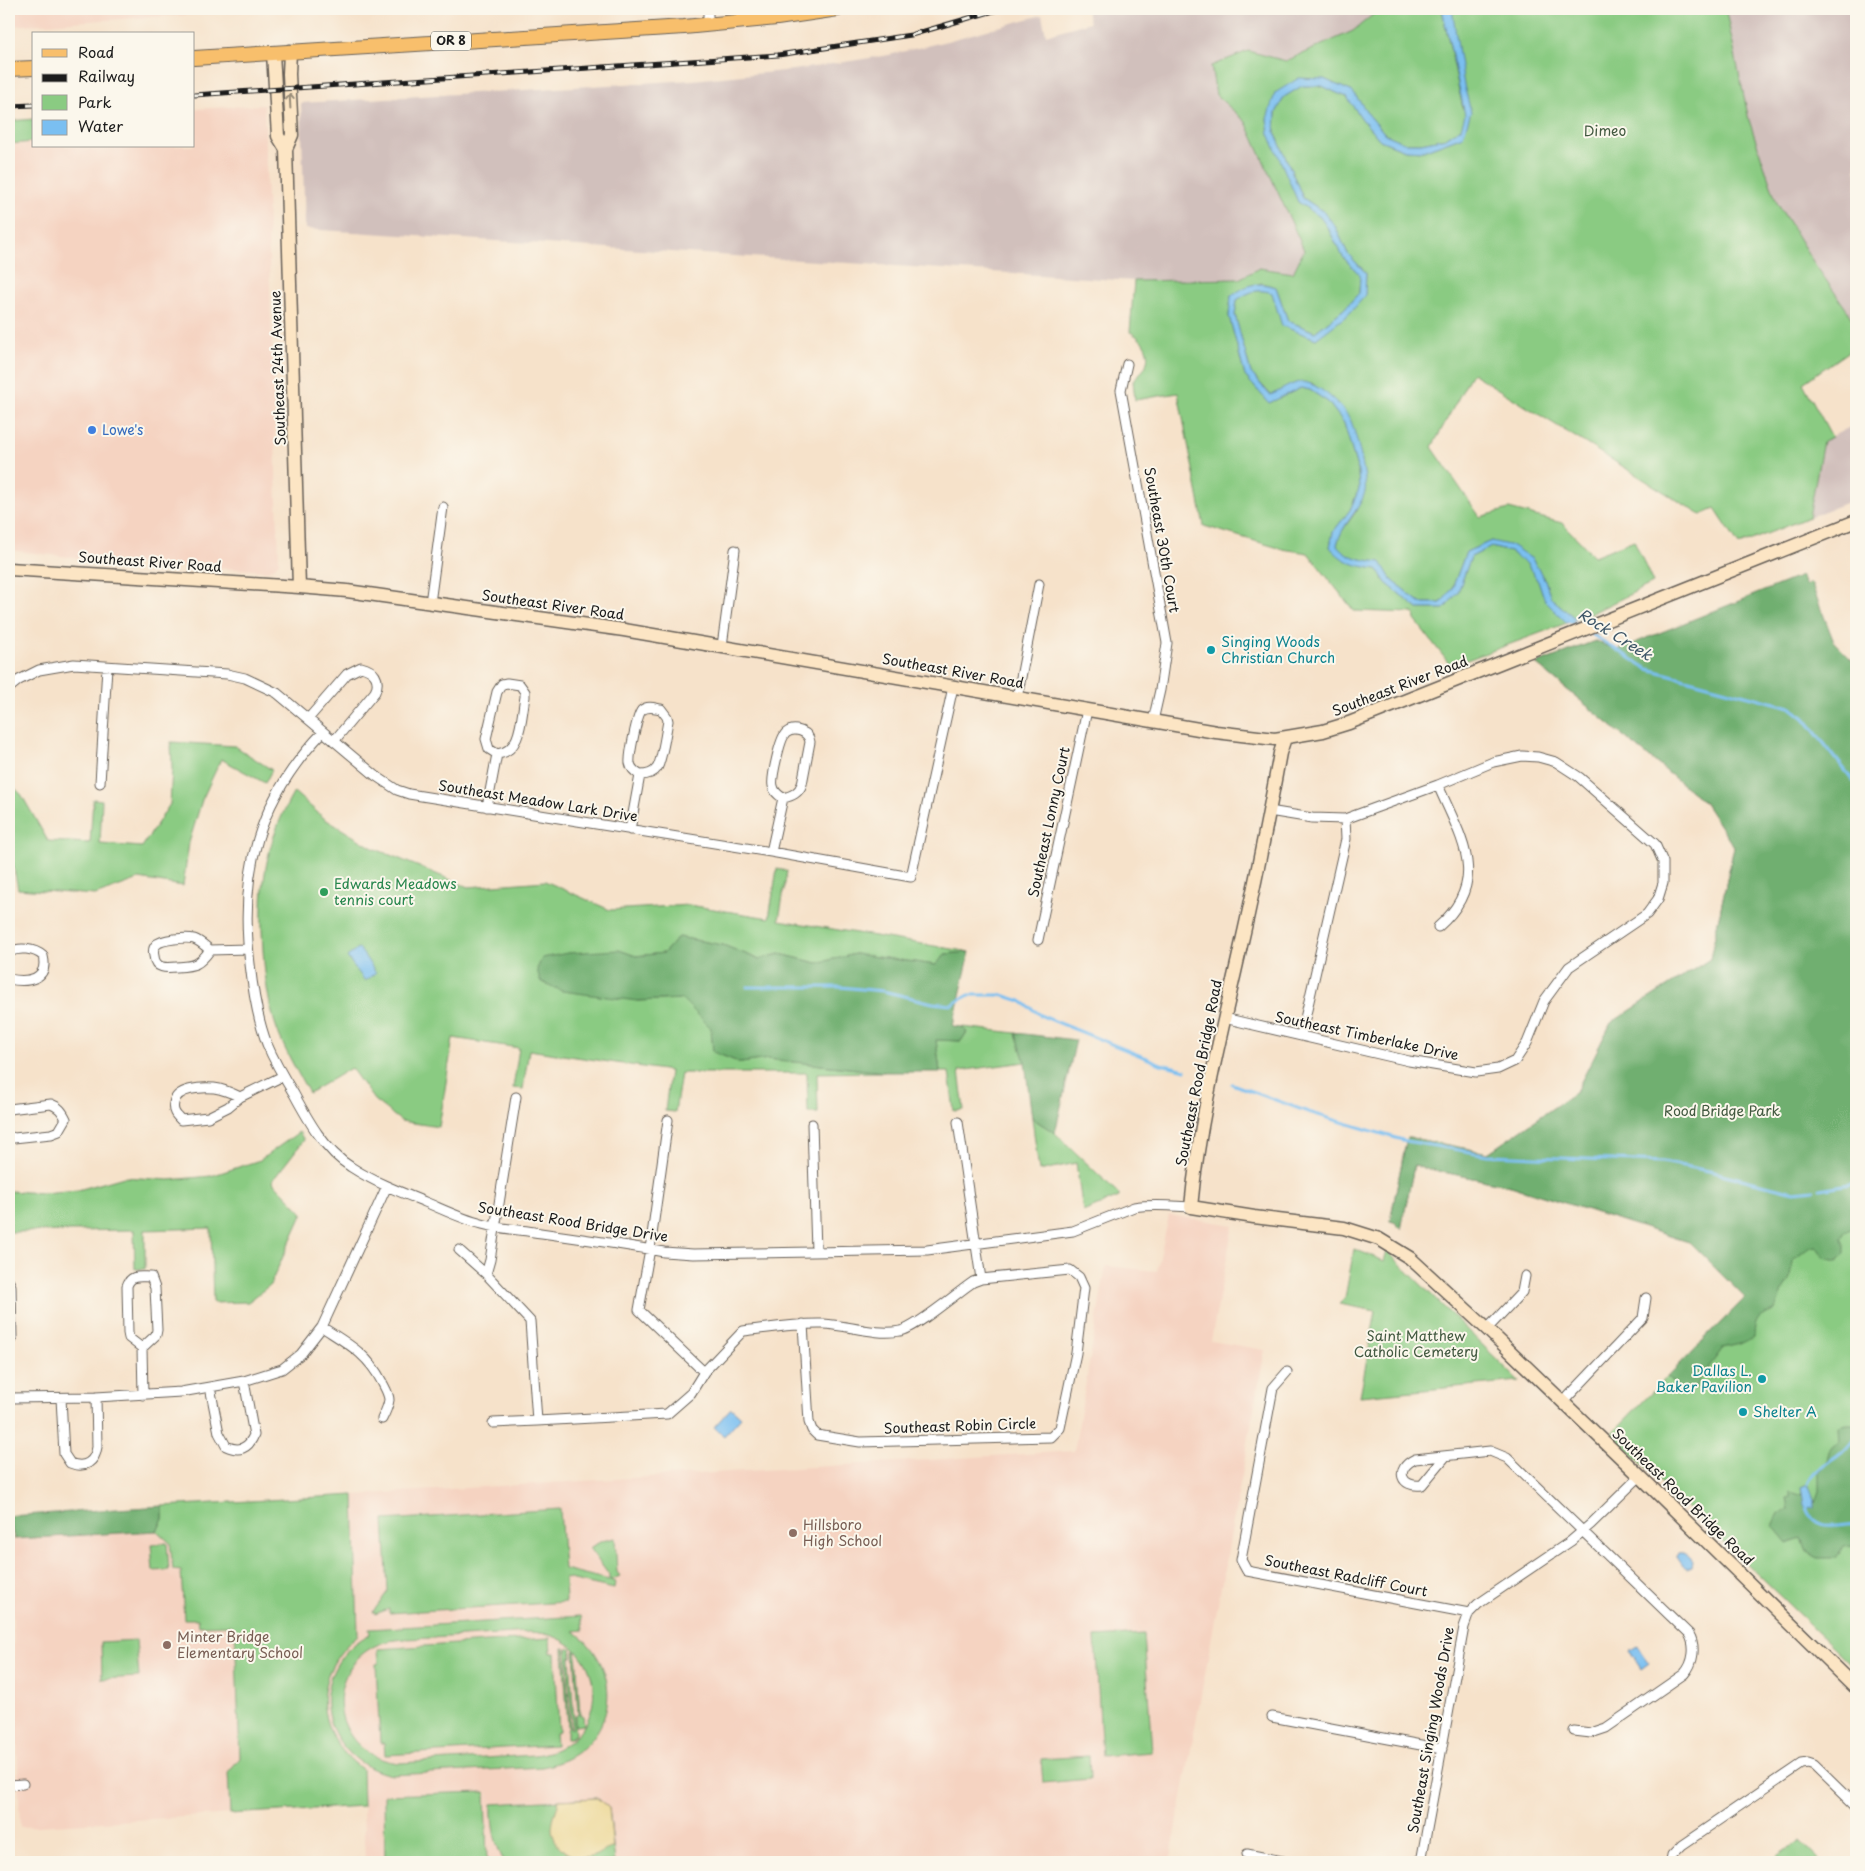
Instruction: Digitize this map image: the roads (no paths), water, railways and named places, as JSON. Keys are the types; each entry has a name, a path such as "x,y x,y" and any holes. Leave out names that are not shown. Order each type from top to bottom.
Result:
{"main road":[{"name":"OR 8","path":"195,58 708,25 838,9"},
{"path":"9,69 32,68"}],"street":[{"path":"708,9 708,25"},
{"name":"Southeast 24th Avenue","path":"290,51 288,74 292,135 286,149 299,587"},
{"name":"Southeast 24th Avenue","path":"273,53 278,136 286,149"},
{"name":"Southeast 30th Court","path":"1127,364 1121,390 1167,643 1153,721"},
{"path":"430,602 443,507"},
{"name":"Southeast River Road","path":"9,569 299,587 430,602 722,646 1087,710 1274,739 1323,731 1349,724 1856,521"},
{"path":"722,646 735,550"},
{"path":"1018,698 1039,584"},
{"name":"Southeast Meadow Lark Drive","path":"9,688 18,680 39,670 74,664 207,672 245,678 277,693 376,776 397,790 409,794 771,852 911,877 953,687"},
{"path":"100,783 107,667"},
{"path":"308,720 347,674 361,667 373,672 377,678 378,685 375,692 334,741"},
{"path":"502,684 520,685 526,697 516,742 509,751 497,754 489,749 486,739 497,692 502,684"},
{"path":"645,708 661,709 667,716 668,721 659,764 648,775 640,775 634,770 630,761 639,714 645,708"},
{"name":"Southeast Lonny Court","path":"1038,940 1087,710"},
{"path":"792,730 804,732 810,738 810,742 802,784 795,794 783,798 776,793 772,783 781,741 786,732 792,730"},
{"name":"Southeast Rood Bridge Drive","path":"323,732 294,764 267,813 253,859 249,883 247,908 248,949 252,988 258,1016 267,1042 283,1076 304,1112 337,1157 351,1168 387,1186 465,1219 495,1226 693,1254 927,1250 1073,1232 1134,1208 1154,1204 1191,1207"},
{"name":"Southeast Rood Bridge Road","path":"1285,738 1280,753 1210,1080 1191,1207 1344,1228 1379,1239 1414,1261 1640,1476 1856,1688"},
{"path":"487,807 497,754"},
{"name":"Southeast Timberlake Drive","path":"1224,1018 1409,1061 1476,1072 1498,1069 1515,1061 1527,1043 1544,1001 1569,967 1647,914 1658,899 1663,883 1663,862 1655,844 1579,777 1556,762 1538,756 1506,758 1345,819 1312,818 1269,811"},
{"path":"630,830 640,775"},
{"path":"1438,785 1466,852 1469,865 1468,878 1463,895 1455,910 1438,927"},
{"path":"771,852 783,798"},
{"path":"1301,1036 1346,839 1345,819"},
{"path":"210,950 202,961 193,966 165,968 157,966 154,961 153,950 156,944 163,940 192,939 210,950 248,949"},
{"path":"9,952 12,950 31,949 42,956 45,965 37,978 9,979"},
{"path":"240,1097 214,1088 189,1090 180,1093 174,1100 173,1107 175,1115 181,1120 208,1117 228,1107 240,1097 283,1076"},
{"path":"486,1274 490,1260 516,1096"},
{"path":"9,1109 51,1104 58,1106 66,1118 59,1131 52,1134 14,1138 9,1136"},
{"path":"668,1120 650,1249 639,1310 704,1372"},
{"path":"493,1423 667,1414 691,1393 704,1372 743,1331 803,1324 824,1324 888,1332 902,1331 915,1324 973,1282 981,1279 958,1122"},
{"path":"812,1124 816,1251"},
{"path":"9,1398 96,1397 181,1392 244,1381 282,1369 301,1354 322,1327 387,1186"},
{"path":"459,1250 486,1274 530,1321 537,1421"},
{"name":"Southeast Robin Circle","path":"803,1324 809,1422 812,1430 817,1435 860,1442 1051,1437 1060,1428 1076,1353 1084,1288 1079,1277 1070,1270 981,1279"},
{"path":"1487,1329 1522,1292 1525,1276"},
{"path":"142,1348 129,1338 128,1333 127,1286 132,1277 151,1277 155,1288 157,1330 156,1335 142,1348 143,1395"},
{"path":"9,1282 11,1286 12,1338 9,1342"},
{"path":"1562,1402 1643,1318 1646,1298"},
{"path":"322,1327 358,1350 376,1369 389,1399 382,1419"},
{"name":"Southeast Radcliff Court","path":"1286,1372 1273,1388 1241,1560 1247,1571 1469,1613"},
{"path":"210,1387 219,1433 226,1446 240,1450 246,1447 254,1436 244,1381"},
{"path":"61,1398 64,1454 70,1463 83,1466 93,1461 98,1447 96,1397"},
{"path":"1446,1456 1422,1485 1415,1486 1408,1483 1402,1477 1402,1470 1406,1463 1416,1459 1490,1451 1508,1458 1689,1634 1694,1647 1688,1669 1684,1674 1606,1728 1591,1732 1574,1731"},
{"name":"Southeast Singing Woods Drive","path":"1421,1862 1464,1627 1469,1613 1478,1604 1583,1531 1640,1476"},
{"path":"1272,1717 1442,1749"},
{"path":"1671,1862 1672,1856 1682,1844 1801,1764 1814,1764 1856,1806"},
{"path":"9,1785 23,1784"},
{"path":"1247,1854 1287,1862"}],"water":[{"path":"1442,9 1452,9 1464,85 1471,112 1463,136 1423,151 1405,150 1380,140 1347,97 1322,86 1302,86 1284,97 1276,113 1275,132 1303,198 1324,212 1335,226 1348,254 1366,273 1365,296 1349,314 1316,339 1282,326 1272,293 1257,291 1241,297 1237,300 1235,315 1251,373 1270,395 1294,384 1308,383 1330,396 1343,409 1351,421 1361,456 1365,478 1365,492 1359,506 1339,538 1337,545 1341,550 1357,558 1381,562 1391,579 1420,603 1441,603 1452,589 1466,552 1491,541 1513,546 1532,559 1545,580 1551,598 1576,619 1567,623 1545,601 1539,583 1527,564 1510,552 1491,547 1471,557 1458,592 1444,609 1418,609 1386,583 1377,569 1363,567 1340,557 1330,547 1333,532 1350,510 1359,489 1358,471 1344,423 1328,402 1310,390 1301,388 1269,403 1245,376 1229,316 1231,296 1252,285 1269,285 1276,287 1288,321 1315,332 1344,309 1359,293 1360,275 1343,257 1320,217 1298,202 1269,134 1267,119 1275,93 1299,78 1324,79 1353,92 1385,134 1406,143 1421,143 1446,138 1461,128 1465,115"},
{"path":"359,948 376,973 365,981 347,957"},
{"path":"731,1408 741,1417 724,1436 714,1427"},
{"path":"1808,1484 1814,1499 1814,1507 1807,1508 1804,1506 1801,1487"},
{"path":"1679,1553 1685,1554 1693,1561 1692,1566 1687,1568 1683,1566 1677,1557"},
{"path":"1638,1647 1649,1663 1641,1669 1630,1652"}],"waterway":[{"name":"Rock Creek","path":"1569,620 1581,627"},
{"name":"Rock Creek","path":"1588,632 1648,669 1790,707 1804,718 1856,784"},
{"path":"747,987 840,987 883,991 933,1003 951,1005 969,995 1002,995 1021,1001 1042,1016 1161,1064 1186,1070"},
{"path":"1232,1084 1308,1112 1406,1141 1488,1155 1663,1162 1794,1192 1814,1190"},
{"path":"1820,1189 1856,1183"},
{"path":"1808,1484 1818,1470 1849,1447 1856,1437"},
{"path":"1807,1508 1811,1516 1821,1524 1856,1523"}],"railway":[{"path":"195,95 778,55 911,35 1000,9"},
{"path":"9,106 32,105"}],"place":[{"name":"Lowe's","path":"92,430"},
{"name":"Singing Woods Christian Church","path":"1211,650"},
{"name":"Edwards Meadows tennis court","path":"324,892"},
{"name":"Dallas L. Baker Pavilion","path":"1762,1379"},
{"name":"Shelter A","path":"1743,1412"},
{"name":"Hillsboro High School","path":"793,1533"},
{"name":"Minter Bridge Elementary School","path":"167,1645"}],"park label":[{"name":"Dimeo","path":"1605,131"},
{"name":"Rood Bridge Park","path":"1722,1111"},
{"name":"Saint Matthew Catholic Cemetery","path":"1416,1344"}]}
